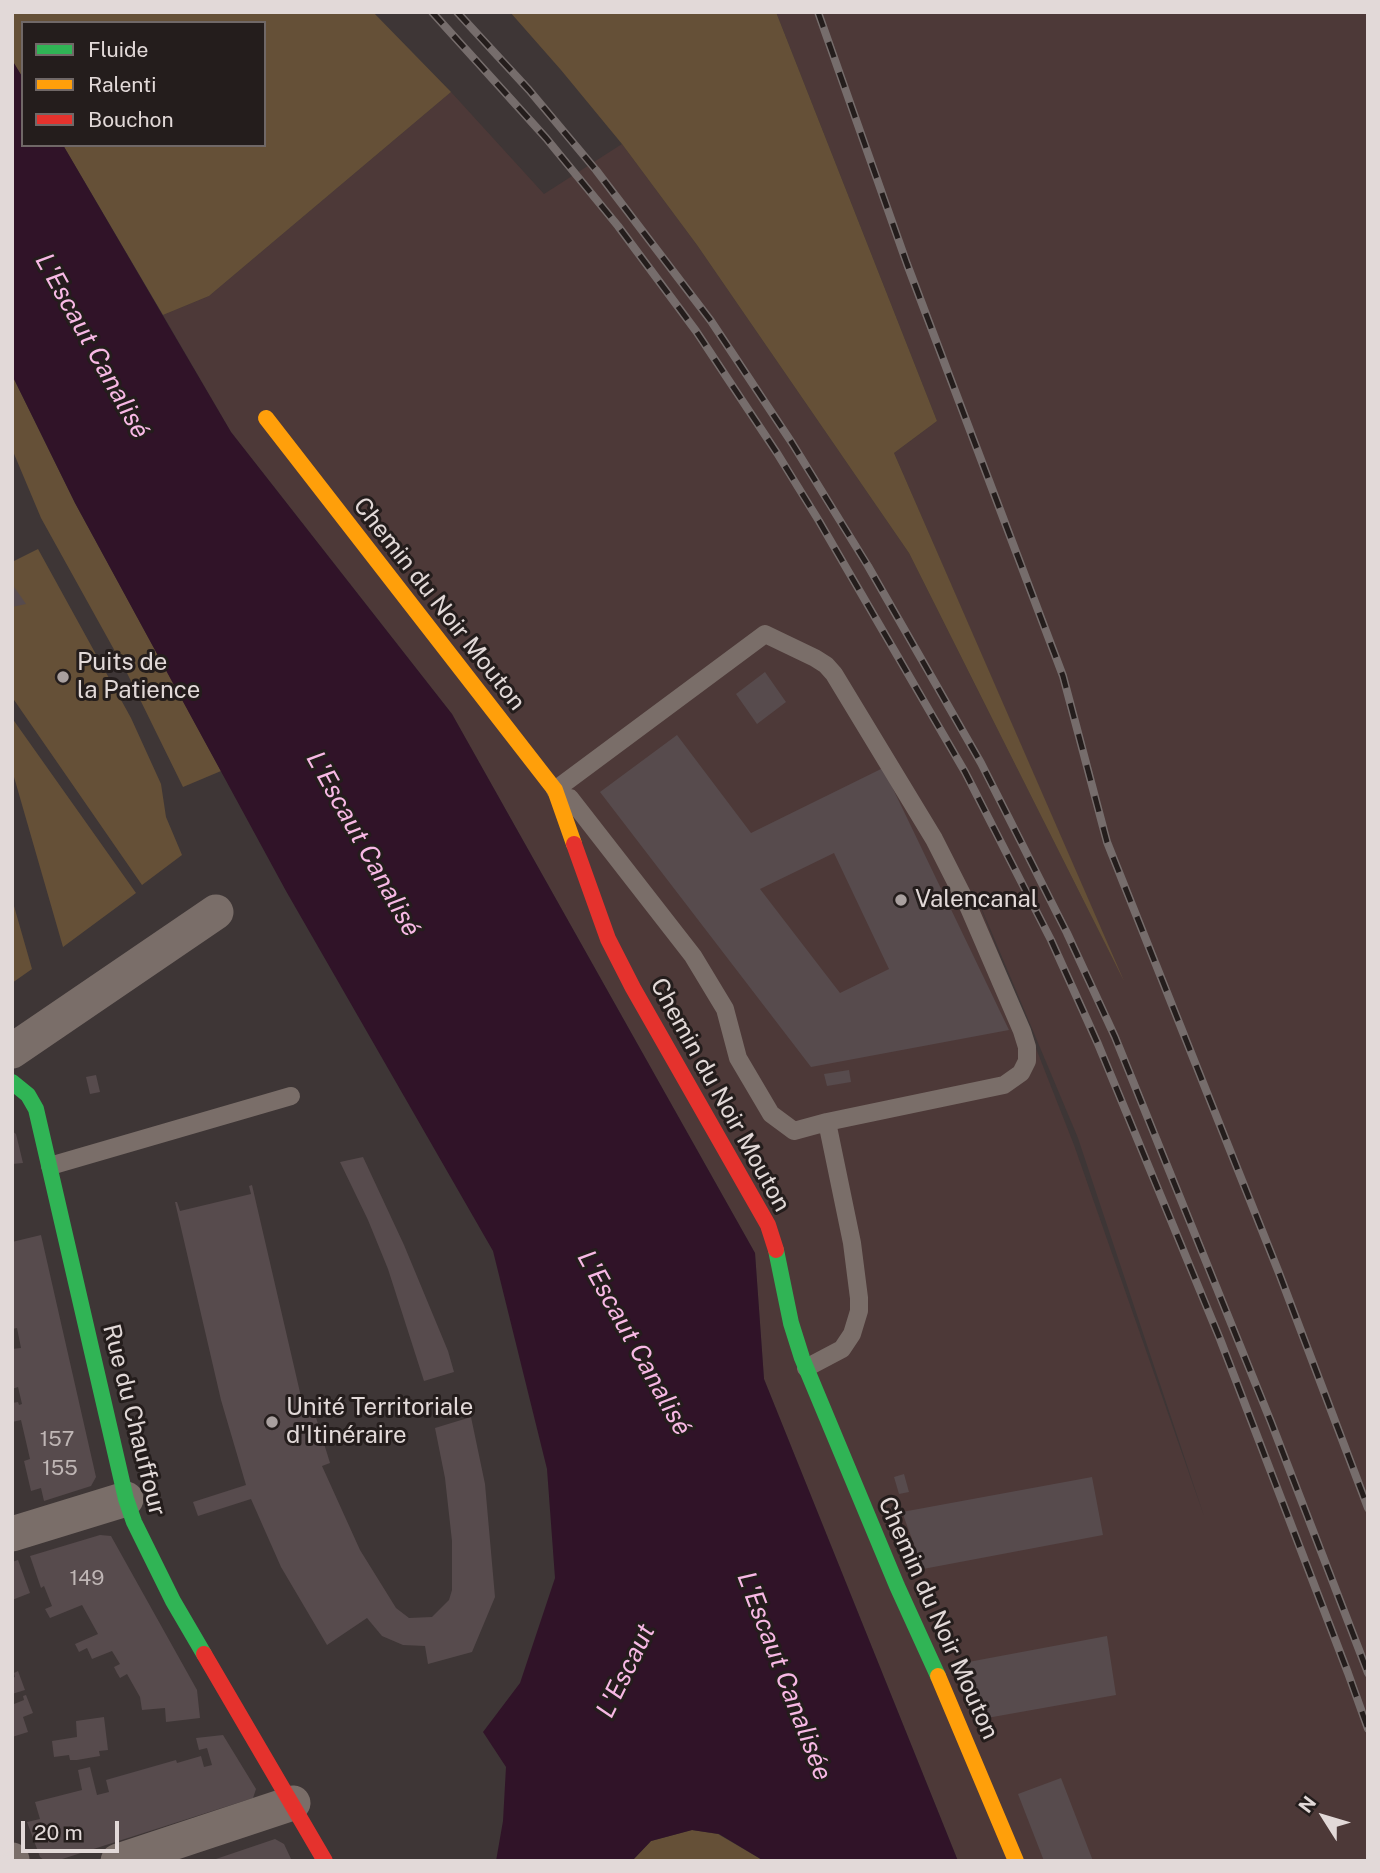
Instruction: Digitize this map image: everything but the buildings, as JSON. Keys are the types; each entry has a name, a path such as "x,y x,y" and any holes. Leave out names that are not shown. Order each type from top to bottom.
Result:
{"street":[{"name":"Chemin du Noir Mouton","path":"266,418 558,788 608,939 774,1239 794,1331 806,1368 1016,1861"},
{"path":"12,1051 216,912"},
{"name":"Rue du Chauffour","path":"12,1082 24,1090 33,1101 126,1499 143,1542 162,1581 326,1861"},
{"path":"12,1534 126,1499"},
{"path":"118,1861 293,1803"}],"lane":[{"path":"765,634 815,658 834,674 934,839 961,892 1022,1031 1027,1047 1027,1060 1021,1073 1004,1085 794,1131 771,1114 738,1058 725,1009 693,956 558,788 765,634"},
{"path":"50,1166 292,1096"},
{"path":"806,1368 842,1349 852,1334 859,1311 852,1243 827,1122"}],"shaded area":[{"path":"12,12 373,12 451,92 209,296 163,315 64,147 266,147 266,21 21,21 21,75 12,60"},
{"path":"510,12 776,12 937,421 894,453 1124,981 909,553 697,245 622,144"},
{"path":"776,12 1368,12 1368,1861 958,1861 764,1379 755,1253 452,714 231,432 163,315 209,296 451,92 544,194 622,144 697,245 909,553 1116,965 894,453 937,421","holes":["973,888 1078,1138 1204,1516 1074,1145"]},
{"path":"12,375 75,503 221,771 183,787 127,673 41,518 12,449"},
{"path":"38,549 131,718 161,784 166,817 182,855 142,885 12,697 12,562"},
{"path":"12,718 136,893 63,947 12,770"},
{"path":"12,899 32,969 12,983"},
{"path":"692,1830 718,1834 764,1861 632,1861 651,1841"}],"water":[{"path":"12,60 21,75 21,147 64,147 231,432 452,714 755,1253 764,1379 958,1861 764,1861 719,1834 692,1830 651,1841 632,1861 496,1861 503,1821 506,1767 483,1732 520,1683 555,1578 547,1469 493,1251 286,891 75,503 12,375"}],"railway":[{"path":"432,12 546,138 618,226 696,331 819,521 965,772 1051,940 1098,1044 1220,1339 1368,1729"},
{"path":"457,12 529,90 596,170 711,321 792,443 868,566 981,763 1067,933 1115,1037 1271,1422 1368,1673"},
{"path":"818,12 907,264 1063,676 1107,842 1279,1273 1368,1508"}],"traffic: fast":[{"path":"12,1082 28,1095 36,1109 126,1499 134,1522 173,1601 204,1654"},
{"path":"776,1250 791,1323 802,1358 897,1586 938,1676"}],"traffic: slow":[{"path":"266,418 555,790 574,844"},
{"path":"938,1676 1016,1861"}],"traffic: jam":[{"path":"574,844 608,939 633,988 768,1225 776,1250"},
{"path":"204,1654 325,1861"}],"place":[{"name":"Puits de la Patience","path":"63,677"},
{"name":"Valencanal","path":"901,900"},
{"name":"Unité Territoriale d'Itinéraire","path":"272,1422"}],"water label":[{"name":"L'Escaut Canalisé","path":"92,346"},
{"name":"L'Escaut Canalisé","path":"363,844"},
{"name":"L'Escaut Canalisé","path":"634,1343"},
{"name":"L'Escaut","path":"626,1671"},
{"name":"L'Escaut Canalisée","path":"784,1676"}]}
